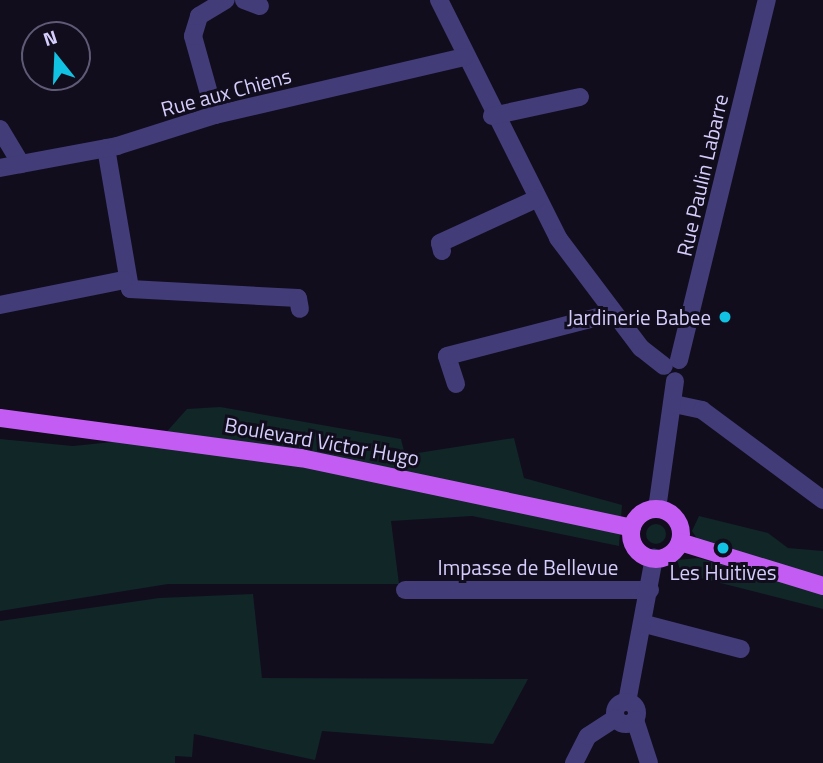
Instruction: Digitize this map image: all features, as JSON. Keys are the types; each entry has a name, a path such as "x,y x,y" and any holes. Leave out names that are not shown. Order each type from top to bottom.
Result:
{"main road":[{"name":"Boulevard Victor Hugo","path":"0,418 301,458 632,528"},
{"path":"657,509 678,522 680,542 673,553 654,558 634,545 632,528 641,514 657,509"},
{"path":"680,542 823,586"}],"street":[{"path":"215,115 193,36 199,16 226,0"},
{"path":"439,0 492,116 536,200 613,313 673,369"},
{"name":"Rue Paulin Labarre","path":"657,509 674,404 673,369 767,0"},
{"name":"Rue aux Chiens","path":"0,168 106,148 215,115 464,57"},
{"path":"492,116 580,97"},
{"path":"0,129 21,164"},
{"path":"106,148 124,280 130,289 298,298 300,309"},
{"path":"442,251 440,243 536,200"},
{"path":"0,305 124,280"},
{"path":"456,384 447,356 613,313"},
{"path":"674,404 702,410 823,500"},
{"path":"627,702 645,624 654,558"},
{"name":"Impasse de Bellevue","path":"405,590 650,590"},
{"path":"645,624 725,637 741,649"},
{"path":"574,763 588,736 616,718 618,706 627,702"},
{"path":"627,702 637,710 635,719 649,763"},
{"path":"616,718 626,724 635,719"}],"green space":[{"path":"220,407 401,439 405,455 514,438 524,478 622,505 619,546 472,516 391,521 399,584 168,584 0,611 0,439 73,446 162,437 187,409"},
{"path":"699,516 768,533 788,548 823,551 823,578 698,540 692,531"},
{"path":"656,524 663,527 666,534 663,541 656,544 649,541 646,534 649,527"},
{"path":"698,558 823,592 823,609 681,573 677,560"},
{"path":"253,594 262,678 528,679 493,744 322,731 315,760 194,734 192,757 175,756 175,763 0,763 0,621 159,598"}],"place":[{"name":"Jardinerie Babee","path":"725,317"},
{"name":"Les Huitives","path":"723,548"}]}
